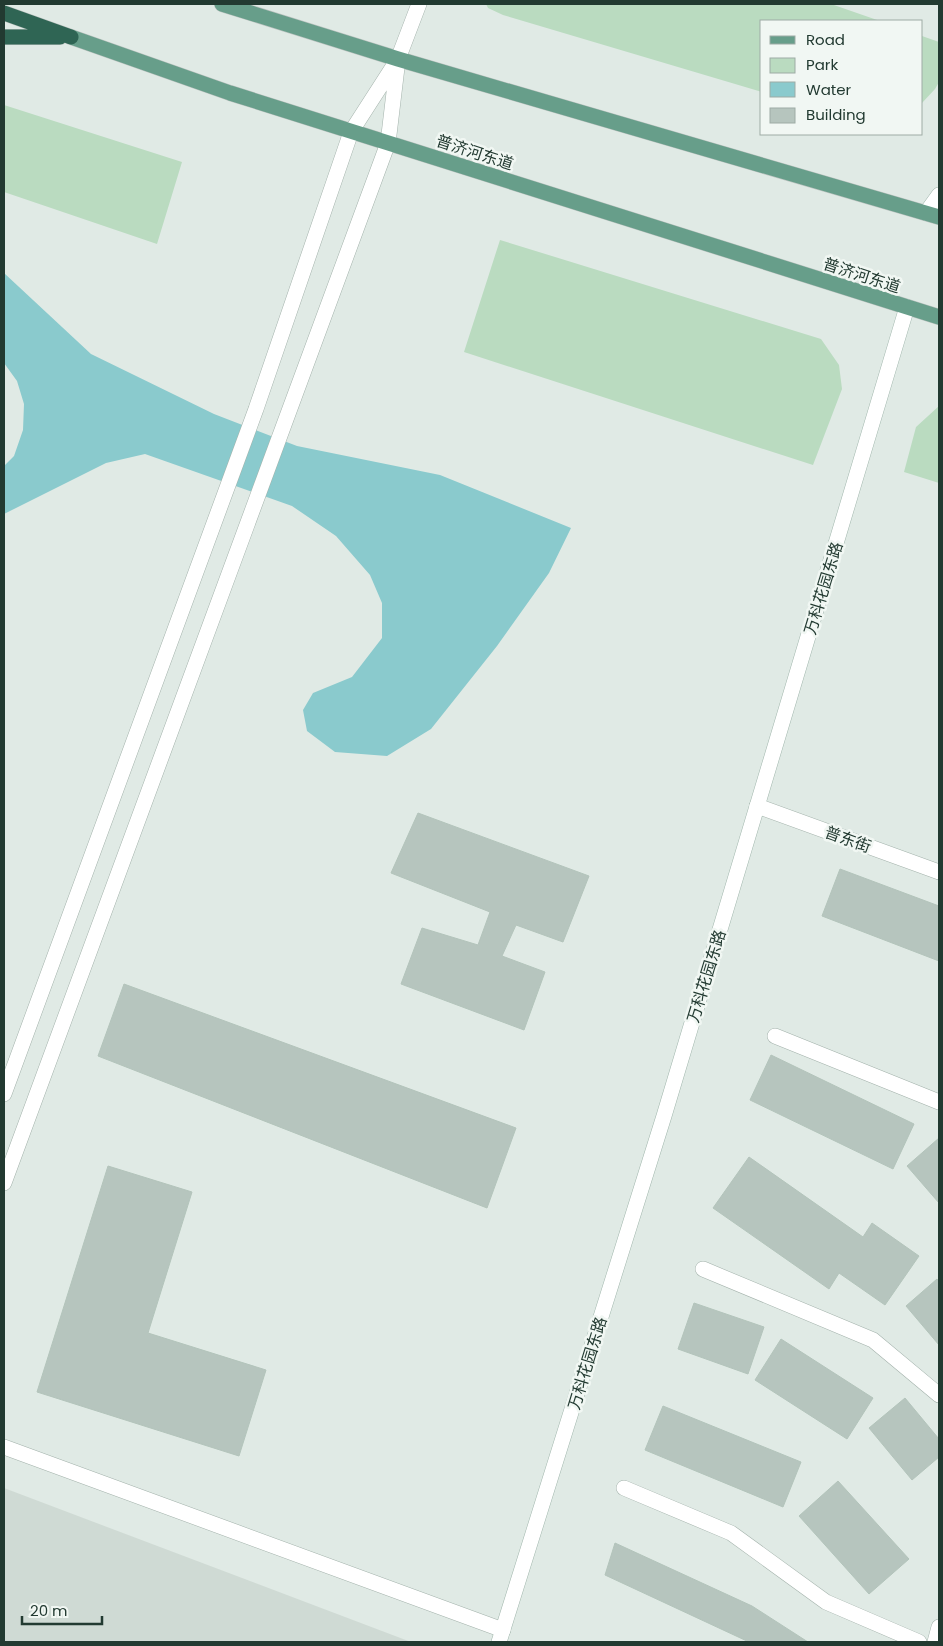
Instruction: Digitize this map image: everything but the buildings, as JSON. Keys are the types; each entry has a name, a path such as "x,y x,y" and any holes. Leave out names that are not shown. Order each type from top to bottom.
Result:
{"highway":[{"name":"普济河东道","path":"4,13 71,37"},
{"path":"4,37 71,37"}],"main road":[{"path":"222,4 398,58 933,215"},
{"name":"普济河东道","path":"71,37 230,93 939,317"}],"street":[{"path":"4,1094 223,501 351,132 398,58 419,4"},
{"path":"4,1183 388,143 398,58"},
{"path":"933,215 939,195"},
{"name":"万科花园东路","path":"501,1636 664,1116 907,307"},
{"name":"普东街","path":"757,806 939,872"},
{"path":"775,1036 939,1102"},
{"path":"702,1269 873,1340 939,1396"},
{"path":"4,1447 501,1636"},
{"path":"624,1488 731,1533 826,1602 919,1642"},
{"path":"935,1642 939,1627"}],"shaded area":[{"path":"4,1488 411,1642 4,1642"}],"green space":[{"path":"486,4 831,4 877,20 760,20 760,91 503,15 488,8"},
{"path":"923,36 939,42 939,82 923,102"},
{"path":"4,105 182,162 157,244 4,192"},
{"path":"500,240 821,339 839,365 842,389 813,465 464,352"},
{"path":"939,406 939,483 904,472 916,427"}],"water":[{"path":"4,273 91,354 214,414 297,446 440,475 571,528 549,573 497,646 431,729 387,756 335,752 307,731 303,710 313,693 352,677 382,638 382,603 370,575 336,536 292,506 145,454 106,463 4,514 4,466 14,456 23,430 24,404 17,381 4,363"}]}
